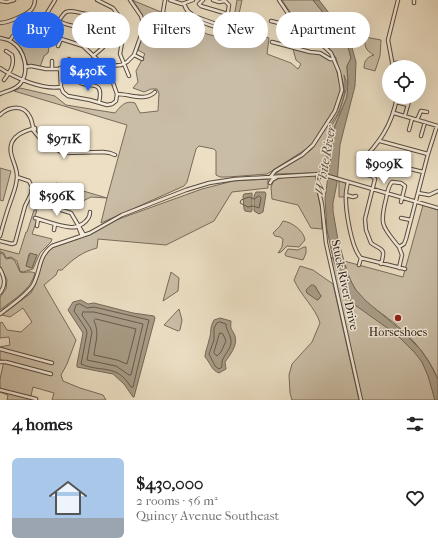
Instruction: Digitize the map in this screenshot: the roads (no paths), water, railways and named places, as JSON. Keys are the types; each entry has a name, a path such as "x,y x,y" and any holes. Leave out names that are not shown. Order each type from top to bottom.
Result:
{"street":[{"path":"0,0 7,2 14,0"},
{"path":"0,23 7,22 28,13 33,8 35,0"},
{"path":"48,12 55,0"},
{"path":"97,0 113,8 122,20 124,31 120,54 129,76"},
{"path":"84,48 99,62 111,66 124,64 134,55 142,34 142,19 130,0"},
{"path":"163,12 165,0"},
{"path":"170,0 184,4 194,16 227,28 228,30 194,18 187,12 184,4"},
{"path":"184,4 193,0"},
{"path":"202,0 199,4 201,6 220,12"},
{"path":"213,0 219,2 225,1 229,5 228,12"},
{"path":"279,0 286,12"},
{"path":"391,60 388,40 398,0"},
{"path":"64,14 69,11 95,16 103,21 108,30 108,40 93,56"},
{"path":"271,21 276,22"},
{"path":"0,38 10,40 16,45 20,50 25,67 23,79 16,87 0,94"},
{"path":"272,42 308,52 319,52 329,59 334,59"},
{"path":"271,177 275,171 311,148 335,111 342,88 334,59 327,48"},
{"path":"4,80 9,74 13,59 11,53 6,51"},
{"path":"134,55 142,59"},
{"path":"69,59 70,68"},
{"path":"52,61 52,69"},
{"path":"25,67 52,69 90,68 99,62"},
{"path":"60,68 61,87 63,92 68,96 112,104 117,99 117,94 111,77 111,66"},
{"path":"0,68 9,74 23,79 49,87 61,87"},
{"path":"76,68 75,78 77,81 95,85 99,89 101,94 99,102"},
{"path":"117,94 128,94 143,97 155,92"},
{"path":"359,164 387,130 394,113 396,104"},
{"path":"404,104 408,105 405,114"},
{"path":"0,114 8,108 20,108 29,115 33,129 37,136 63,153 103,152 110,153 114,156"},
{"path":"417,120 421,111 427,112"},
{"path":"394,113 438,126 428,154 404,242 399,247"},
{"path":"409,130 412,119"},
{"path":"421,136 425,122"},
{"path":"0,236 15,190 17,177 16,167 11,152 12,143 20,133 33,129"},
{"path":"380,140 428,154"},
{"path":"365,158 423,172"},
{"path":"360,173 375,178 366,215 366,225 371,243 380,247 383,251 384,254 381,264"},
{"path":"0,314 30,289 36,279 41,260 48,250 58,244 90,233 122,215 166,197 209,183 235,179 321,174 438,208"},
{"name":"Stuck River Drive","path":"321,174 318,187 322,205 326,243 361,400"},
{"path":"270,183 274,178 282,176"},
{"path":"0,240 12,244 15,243 31,194 32,185 25,179 17,177"},
{"path":"348,182 346,195 351,237 357,253 361,258 405,269"},
{"path":"399,268 402,255 399,247 384,226 382,215 391,182 396,182 404,185 405,187 401,202"},
{"path":"418,193 427,195 438,191"},
{"path":"433,194 434,198"},
{"path":"346,195 353,197 356,196"},
{"path":"45,204 71,213 83,235"},
{"path":"37,226 37,218 69,228 87,220 90,212"},
{"path":"401,218 411,220"},
{"path":"54,230 55,224"},
{"path":"381,230 384,226"},
{"path":"359,265 361,258"},
{"path":"0,269 4,276 5,283 0,293"},
{"path":"0,349 52,363"},
{"path":"0,362 6,362 51,374"},
{"path":"0,390 36,399"}],"water":[{"name":"White River","path":"313,0 319,0 328,12 323,12"},
{"name":"White River","path":"348,48 352,48 356,62 355,86 340,145 337,183 333,203 338,240 349,278 356,290 366,301 402,331 420,349 429,362 438,379 438,400 435,400 428,376 422,362 415,353 397,335 351,301 345,291 333,258 327,230 325,198 335,126 347,97 347,66 351,58"},
{"path":"256,192 265,192 266,194 263,212 259,214 254,211 254,196"},
{"path":"252,193 252,210 251,212 245,211 243,196 244,194"},
{"path":"30,253 37,255 32,268 26,266"},
{"path":"311,285 314,285 321,296 318,300 307,293 306,290"},
{"path":"81,300 88,304 94,303 133,313 154,316 155,318 134,397 124,384 113,374 77,367 83,333 68,310 73,302"},
{"path":"220,318 231,321 231,328 236,339 233,350 225,362 226,369 219,373 212,368 205,357 205,353 210,337 212,323 214,320"}],"place":[{"name":"Horseshoes","path":"398,318"}]}
